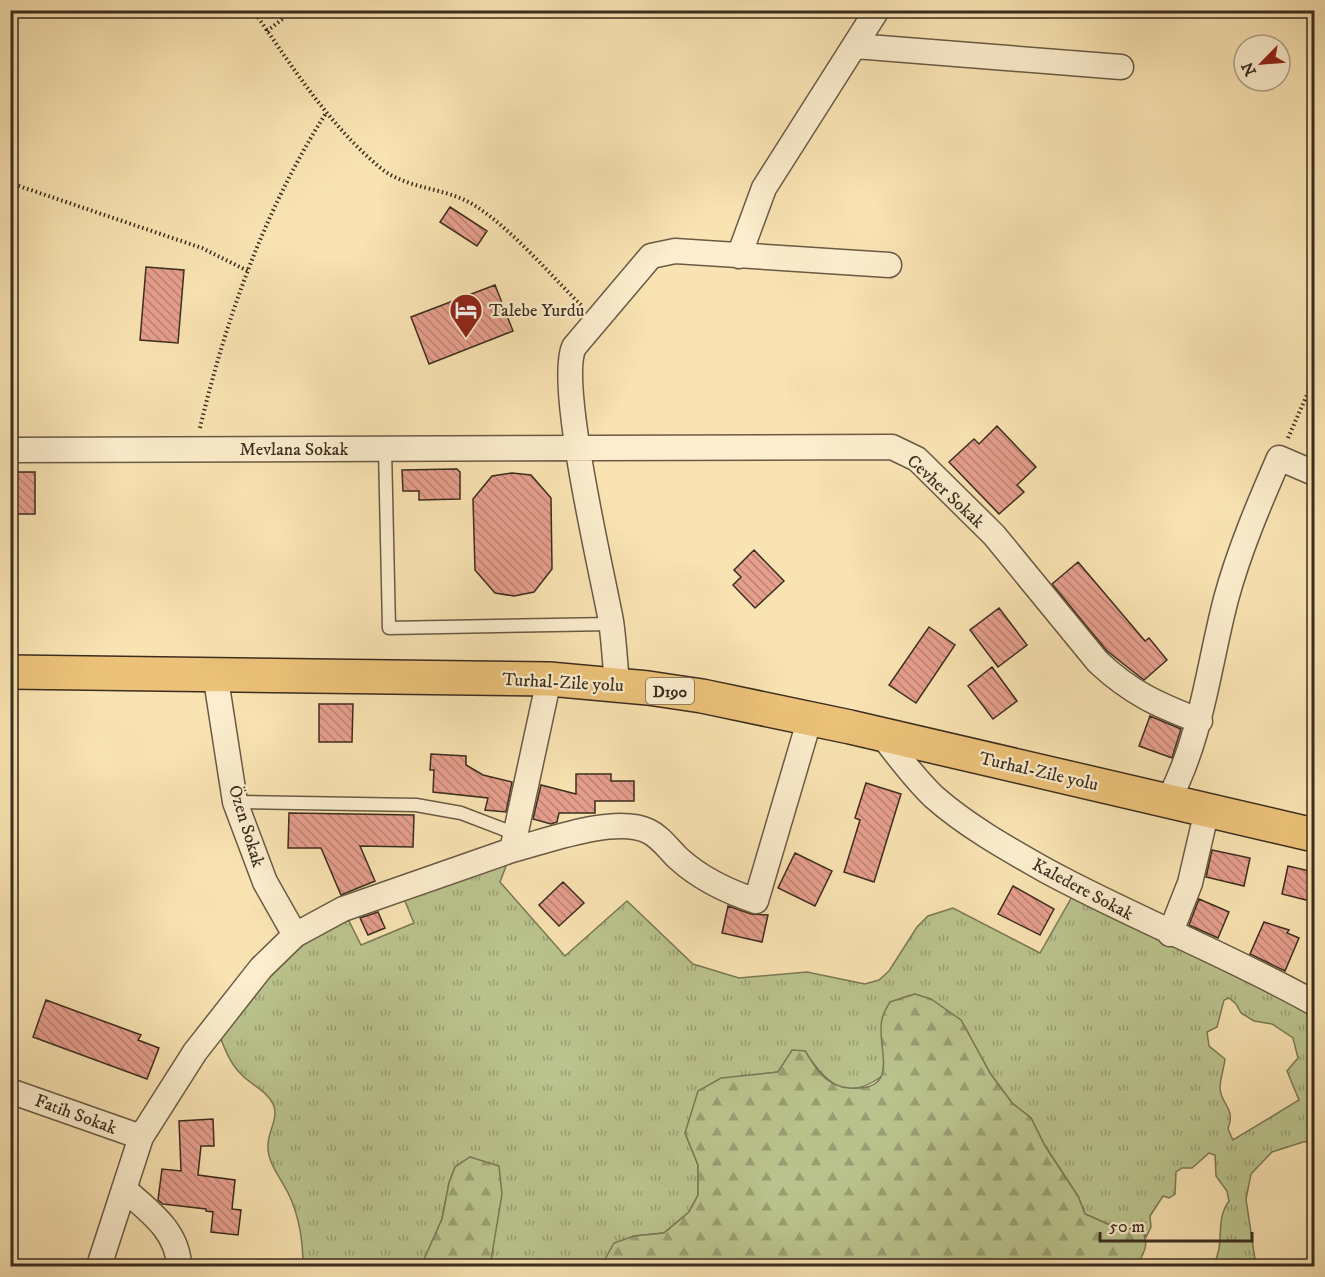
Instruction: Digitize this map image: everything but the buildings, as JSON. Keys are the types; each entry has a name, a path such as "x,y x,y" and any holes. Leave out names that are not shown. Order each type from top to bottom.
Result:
{"main road":[{"name":"Turhal-Zile yolu","path":"10,672 549,679 617,684 702,696 810,718 1314,834"}],"street":[{"path":"739,256 764,188 877,10"},
{"path":"855,46 1121,67"},
{"path":"617,684 611,624 578,448 568,365 574,347 651,256 675,251 889,265"},
{"name":"Cevher Sokak","path":"578,448 872,445 904,451 918,459 994,536 1098,662 1135,693 1156,705 1200,721"},
{"name":"Mevlana Sokak","path":"10,450 578,448"},
{"path":"1168,801 1184,770 1200,721 1226,599 1246,540 1279,458 1314,472"},
{"name":"Özen Sokak","path":"215,673 235,802 265,882 295,935"},
{"path":"514,842 549,679"},
{"path":"99,1266 141,1137 226,1008 261,968 295,935 343,909 514,842 598,829 637,827 662,840 680,860 702,876 728,891 756,901 810,718"},
{"name":"Kaledere Sokak","path":"881,734 909,770 959,817 1004,847 1170,934 1281,984 1314,1004"},
{"path":"1170,934 1190,883 1207,810"},
{"name":"Fatih Sokak","path":"10,1091 141,1137"},
{"path":"124,1189 161,1222 171,1235 178,1250 179,1266"}],"lane":[{"path":"385,449 389,628 611,624"},
{"path":"235,802 416,805 461,813 514,842"}],"path":[{"path":"253,10 326,113 379,167 401,182 450,195 476,206 497,223 597,320"},
{"path":"267,31 294,10"},
{"path":"195,450 216,361 248,271 286,183 326,113"},
{"path":"10,183 202,248 248,271"},
{"path":"1279,458 1314,379"}],"green space":[{"path":"512,850 500,882 565,956 627,901 693,964 739,978 807,972 865,984 879,980 889,971 917,927 928,916 953,908 1040,953 1077,888 1314,1003 1314,1141 1303,1142 1272,1152 1251,1174 1246,1199 1256,1266 1205,1266 1213,1265 1217,1257 1222,1216 1229,1201 1227,1191 1216,1176 1215,1155 1209,1153 1192,1168 1182,1168 1176,1172 1175,1194 1169,1198 1163,1196 1150,1216 1151,1227 1146,1237 1141,1227 1121,1230 1085,1214 1078,1196 1045,1146 1031,1118 1012,1103 990,1073 961,1020 915,994 890,1002 883,1023 884,1066 882,1076 869,1084 858,1088 838,1086 820,1072 805,1051 787,1060 778,1072 753,1075 685,1133 698,1165 698,1195 689,1212 664,1233 634,1236 604,1261 607,1266 490,1266 470,1157 455,1167 449,1183 442,1219 422,1266 303,1266 298,1221 289,1195 269,1155 268,1143 275,1109 267,1095 233,1065 215,1024 226,1008 343,909 361,945 414,923 399,887","holes":["1229,998 1241,1013 1254,1021 1272,1024 1293,1038 1298,1058 1287,1071 1299,1100 1233,1140 1228,1129 1229,1111 1220,1088 1225,1059 1209,1046 1207,1032 1217,1027 1224,1000"]},
{"path":"915,994 931,999 961,1020 990,1073 1012,1103 1031,1118 1045,1146 1078,1196 1085,1214 1121,1230 1141,1227 1145,1247 1137,1265 607,1266 604,1261 614,1243 634,1236 664,1233 689,1212 698,1195 698,1165 685,1133 698,1091 721,1078 778,1072 792,1050 805,1051 822,1075 841,1087 866,1087 876,1083 882,1075 884,1065 881,1030 884,1012 890,1002"},
{"path":"470,1157 499,1166 502,1194 490,1266 421,1266 442,1219 449,1183 455,1167"}],"place":[{"name":"Talebe Yurdu","path":"466,339"}]}
